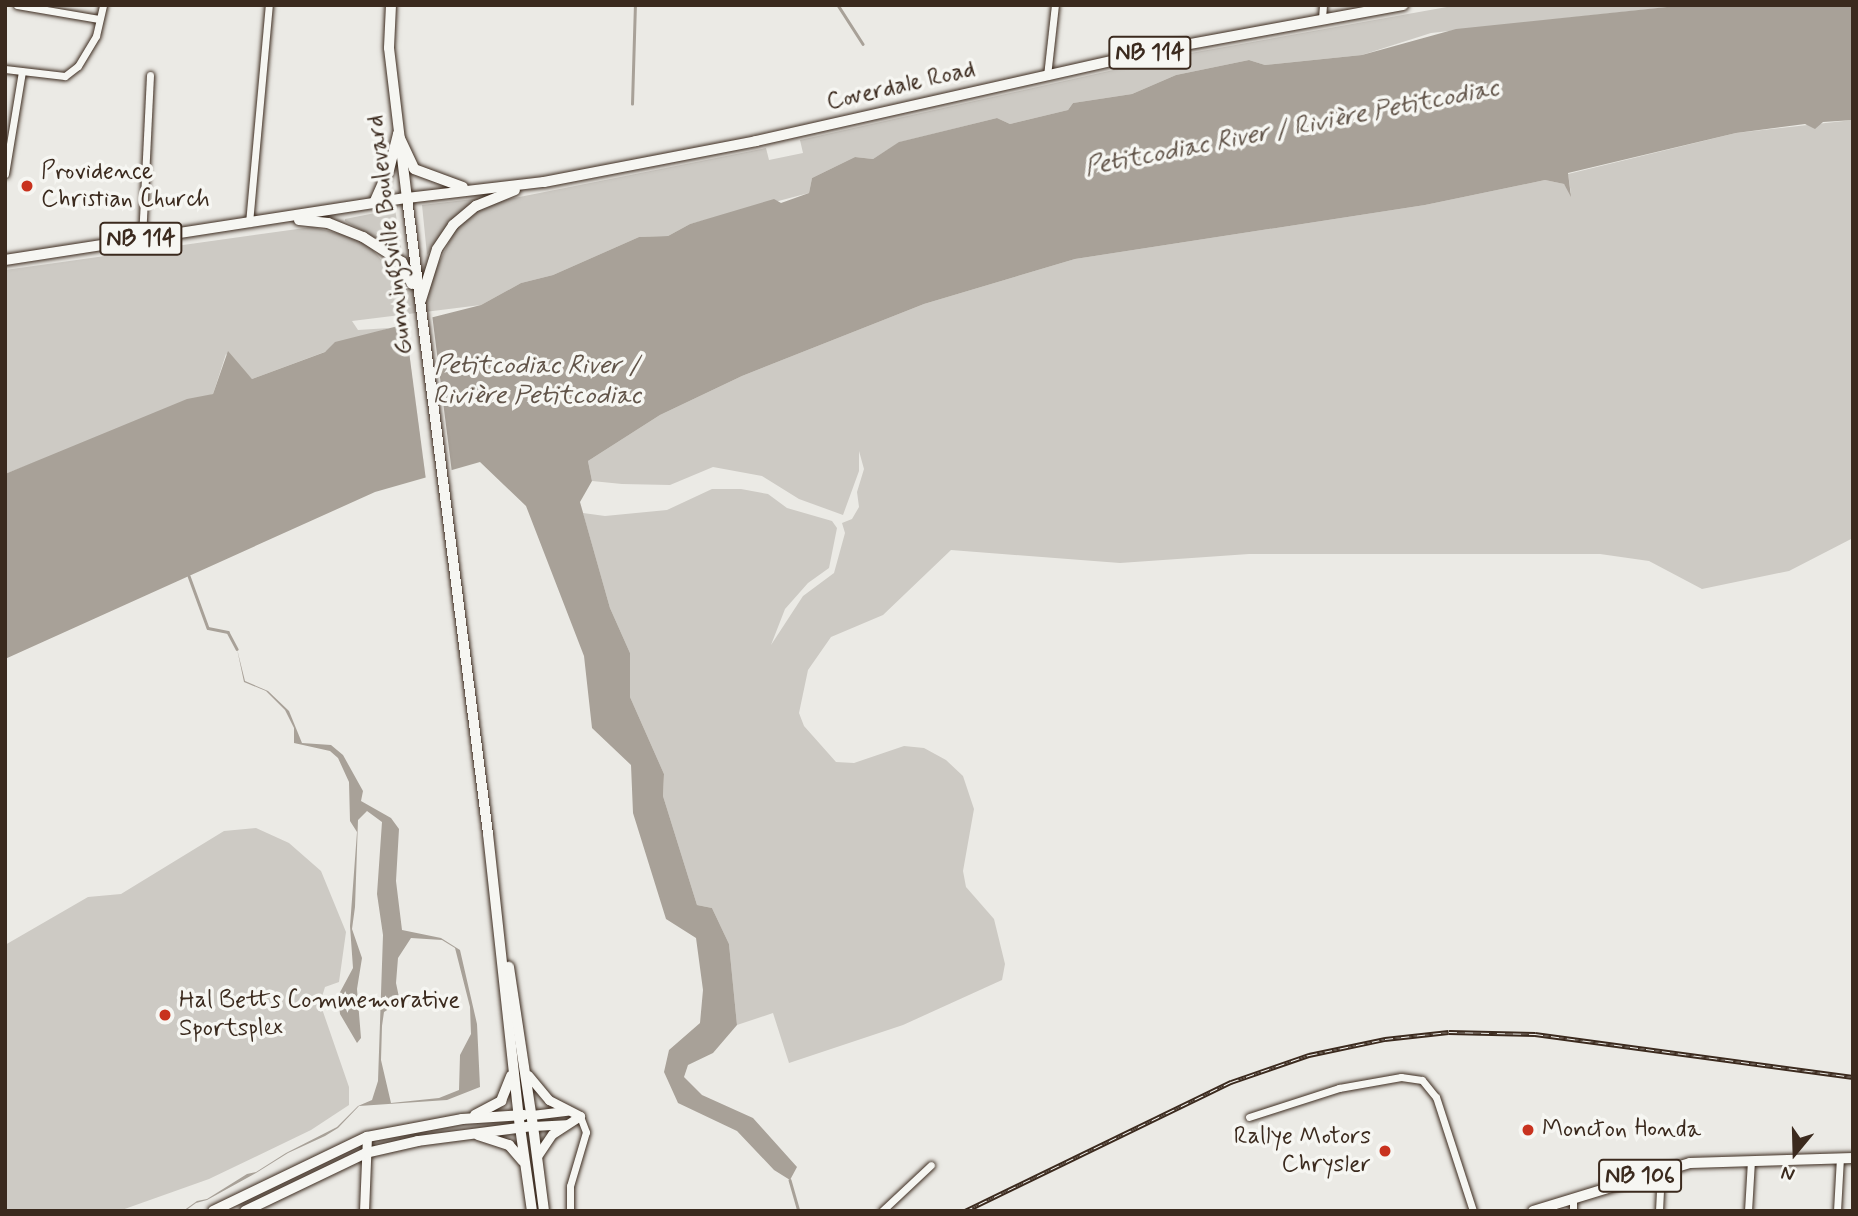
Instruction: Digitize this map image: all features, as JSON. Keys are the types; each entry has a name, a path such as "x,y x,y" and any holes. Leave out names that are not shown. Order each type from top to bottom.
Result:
{"main road":[{"name":"Gunningsville Boulevard","path":"391,5 389,48 407,198 411,272 419,306 495,892"},
{"name":"Coverdale Road","path":"407,198 532,184 745,143 1047,76 1322,19 1404,5"},
{"path":"398,134 407,158 419,172 445,183 480,189"},
{"path":"374,203 389,170 398,134"},
{"path":"419,306 429,270 444,236 463,216 483,202 532,184"},
{"name":"NB 114","path":"5,260 407,198"},
{"path":"278,219 328,223 349,230 398,258 411,272"},
{"path":"495,892 526,1070 544,1211"},
{"path":"495,892 513,1071 532,1211"},
{"path":"213,1211 367,1137 462,1119 501,1101 513,1071"},
{"path":"462,1119 520,1126"},
{"path":"245,1211 366,1153 533,1125"},
{"path":"471,1134 506,1143 524,1162"},
{"name":"NB 106","path":"1533,1211 1661,1169 1690,1163 1853,1158"}],"street":[{"path":"17,5 99,19"},
{"path":"5,69 65,76 79,66 96,36 103,5"},
{"path":"249,223 269,5"},
{"path":"1047,76 1055,5"},
{"path":"1322,19 1323,5"},
{"path":"5,174 22,71"},
{"path":"142,239 150,75"},
{"path":"526,1070 539,1092 580,1116 586,1132 570,1186 570,1211"},
{"path":"1249,1116 1339,1088 1401,1077 1422,1080 1436,1097 1473,1211"},
{"path":"533,1125 569,1110"},
{"path":"536,1161 549,1137 580,1116"},
{"path":"533,1125 571,1123"},
{"path":"364,1211 367,1137"},
{"path":"1837,1211 1839,1158"},
{"path":"1748,1211 1751,1161"},
{"path":"882,1211 930,1165"},
{"path":"1659,1211 1661,1169"},
{"path":"1573,1197 1573,1211"}],"shaded area":[{"path":"1458,5 1686,5 1431,33 1362,55 1265,65 1249,60 1176,75 1132,94 1073,103 1068,110 1010,124 997,118 900,142 873,159 855,157 812,178 809,193 690,224 668,236 639,237 553,275 521,283 481,305 352,321 358,330 389,328 252,379 226,354 213,394 5,474 5,270 312,227 353,237 370,247 395,275 390,276 394,281 433,275 455,230 480,209 504,200 766,148 769,160 803,153 800,140 1185,54"},
{"path":"1853,120 1853,538 1789,571 1702,589 1649,561 1600,554 1249,554 1120,563 951,550 883,615 831,637 808,670 799,713 804,726 836,762 854,763 904,746 924,748 946,760 963,776 974,809 963,871 966,887 994,919 1005,964 1002,980 903,1025 789,1063 773,1013 737,1025 729,944 712,908 697,905 663,796 664,774 630,697 630,653 610,608 583,513 605,516 667,510 712,489 741,489 768,494 787,508 832,521 837,528 829,568 808,583 785,609 771,645 803,596 834,573 845,533 842,523 852,519 859,507 857,492 864,469 859,451 859,471 843,515 799,499 762,476 713,467 670,485 622,484 592,481 588,461 660,415 742,376 924,304 1075,259 1425,205 1545,180 1564,184 1571,194 1568,174 1736,133"},
{"path":"482,198 451,221 427,255 422,205"},
{"path":"395,209 402,253 345,221 345,219"},
{"name":"Hal Betts Commemorative Sportsplex","path":"256,828 289,843 321,871 346,932 339,982 325,987 320,1003 349,1087 349,1105 311,1130 209,1179 119,1211 5,1211 5,945 88,897 121,894 224,831"}],"water":[{"name":"Petitcodiac River / Rivière Petitcodiac","path":"1686,5 1853,5 1853,120 1823,122 1815,129 1805,124 1736,133 1568,173 1571,197 1564,184 1545,180 1425,205 1075,259 924,304 742,376 660,415 588,461 592,481 580,502 610,608 630,653 630,697 664,774 663,796 697,905 712,908 729,944 737,1025 713,1053 688,1065 684,1077 702,1095 753,1118 797,1167 790,1180 774,1170 737,1131 678,1103 664,1072 669,1050 700,1023 703,990 696,938 666,919 633,813 631,765 592,728 584,656 526,506 480,462 375,492 5,659 5,474 187,399 213,394 228,351 252,379 325,352 335,342 481,305 521,283 553,275 639,237 668,236 690,224 774,199 781,203 809,193 812,178 855,157 873,159 899,142 997,118 1010,124 1068,110 1073,103 1132,94 1176,75 1249,60 1265,65 1362,55 1456,29"},
{"path":"237,649 245,681 268,691 289,711 302,743 331,745 343,755 363,791 361,801 391,818 399,829 396,881 402,930 441,938 460,950 477,1024 480,1087 447,1100 359,1106 338,1128 325,1136 288,1153 256,1173 207,1200 183,1211 197,1201 207,1199 247,1174 256,1172 286,1153 337,1127 358,1106 372,1100 378,1081 383,935 377,894 382,822 367,811 358,820 352,929 362,958 357,989 361,1038 357,1043 340,1014 338,996 353,968 350,926 357,832 350,821 349,782 338,758 330,751 294,743 294,728 285,710 266,691 244,682","holes":["411,938 442,940 455,948 470,1007 471,1034 460,1055 459,1090 439,1098 391,1103 381,1060 382,1026 384,1012 400,1002 396,983 398,958"]}],"pier":[{"path":"432,314 452,473 426,480 405,321"}],"waterway":[{"path":"632,104 635,5"},
{"path":"838,5 863,44"},
{"path":"189,576 208,628 228,632 237,649"},
{"path":"790,1180 799,1211"}],"railway":[{"path":"965,1211 1231,1082 1309,1055 1385,1039 1449,1032 1535,1034 1853,1077"}],"place":[{"name":"Providence Christian Church","path":"27,186"},
{"name":"Hal Betts Commemorative Sportsplex","path":"165,1015"},
{"name":"Moncton Honda","path":"1528,1130"},
{"name":"Rallye Motors Chrysler","path":"1385,1151"}]}
